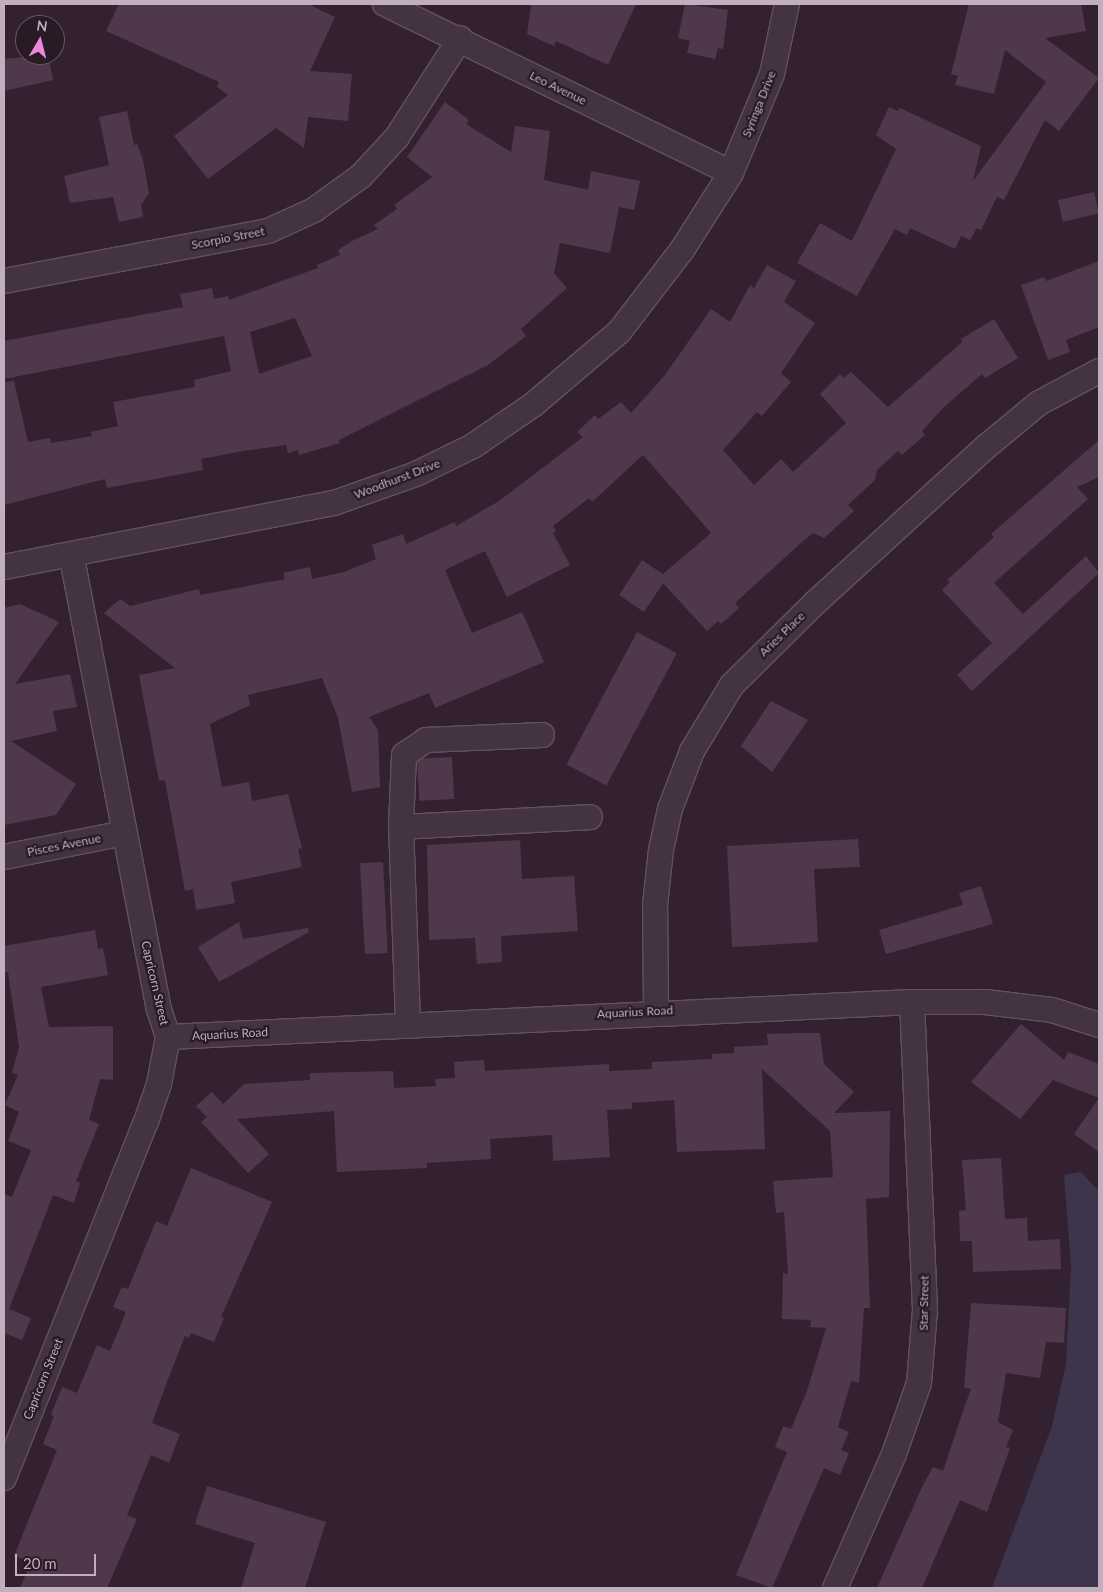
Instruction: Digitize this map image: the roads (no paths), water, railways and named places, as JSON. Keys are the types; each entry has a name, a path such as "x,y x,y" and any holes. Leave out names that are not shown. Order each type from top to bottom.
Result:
{"street":[{"name":"Leo Avenue","path":"385,4 731,172"},
{"name":"Syringa Drive","path":"731,172 772,74 787,4"},
{"name":"Scorpio Street","path":"4,281 268,231 314,210 361,176 397,137 460,39"},
{"name":"Woodhurst Drive","path":"4,566 71,555 334,503 416,474 473,446 565,380 618,332 682,250 731,172"},
{"name":"Aries Place","path":"656,1011 655,905 661,850 692,751 732,685 816,602 986,446 1039,404 1099,371"},
{"name":"Capricorn Street","path":"4,1478 146,1122 159,1084 168,1037 159,1010 71,555"},
{"path":"408,1024 401,827 402,765 404,755 413,747 426,740 542,735"},
{"path":"401,827 590,817"},
{"name":"Pisces Avenue","path":"4,857 124,833"},
{"name":"Aquarius Road","path":"168,1037 656,1011 912,1002 985,1002 1052,1010 1099,1025"},
{"name":"Star Street","path":"835,1588 894,1454 919,1383 925,1301 912,1002"}]}
